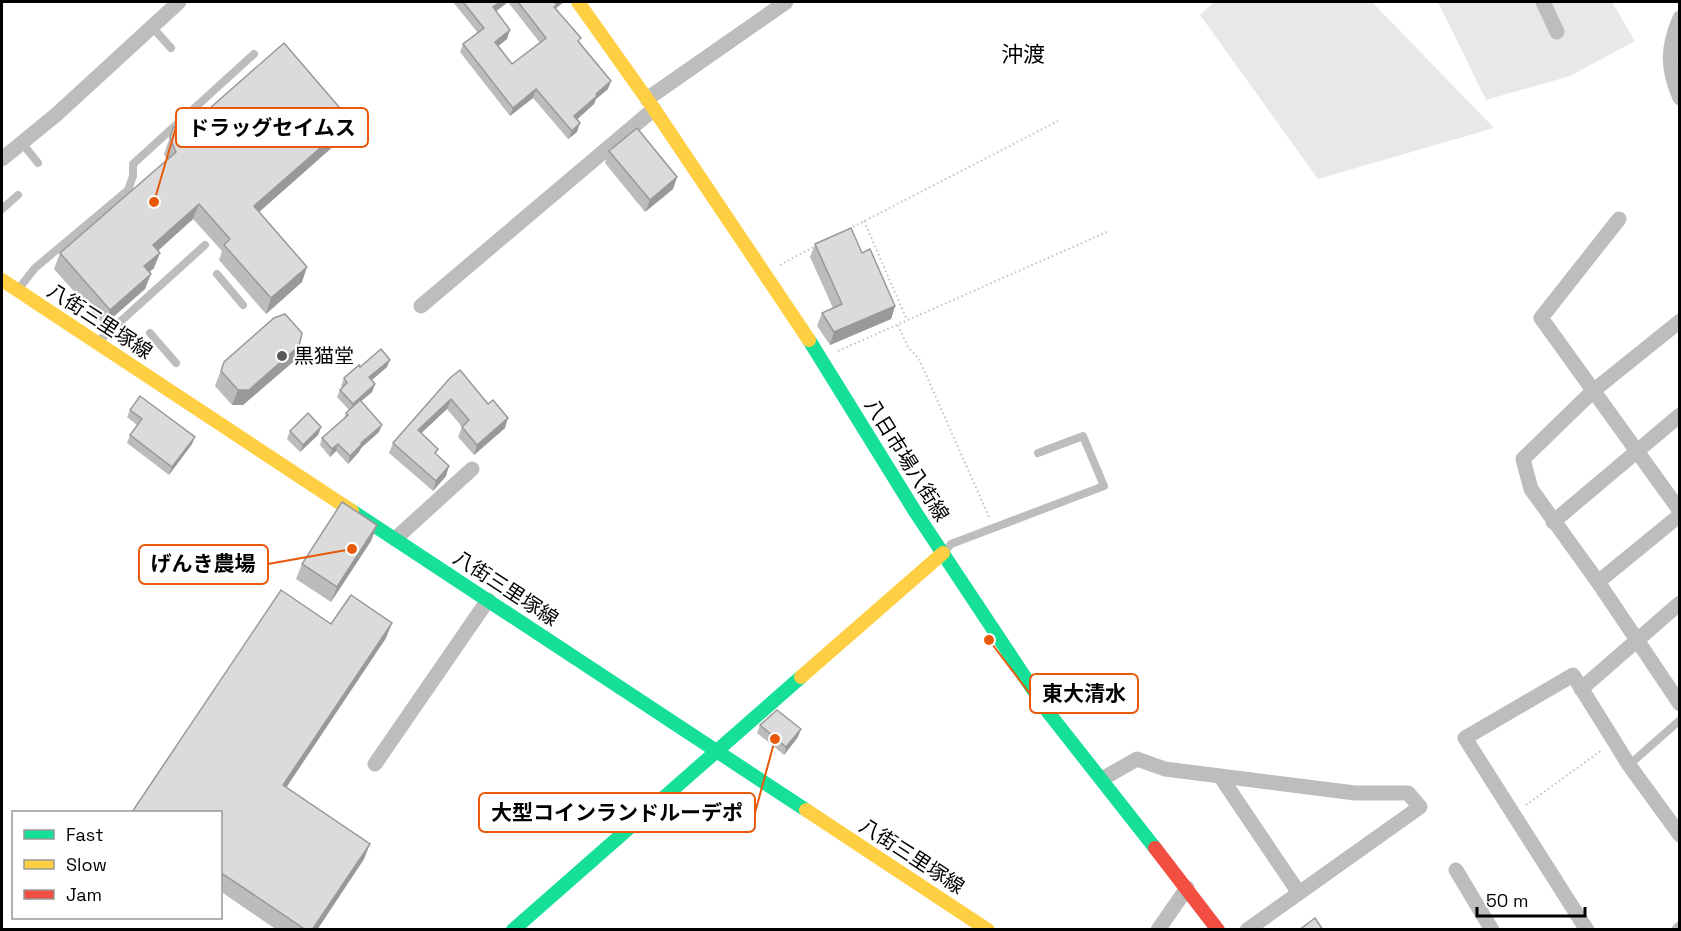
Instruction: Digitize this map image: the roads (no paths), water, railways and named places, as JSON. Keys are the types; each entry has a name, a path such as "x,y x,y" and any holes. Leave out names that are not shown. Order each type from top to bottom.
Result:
{"main road":[{"name":"八日市場八街線","path":"578,2 651,104 821,357 916,513 1048,712 1218,930"},
{"name":"八街三里塚線","path":"2,280 96,343 159,378 395,539 988,930"},
{"path":"513,930 943,553"}],"street":[{"path":"2,159 57,114 179,2"},
{"path":"421,306 651,104 786,2"},
{"path":"1543,2 1557,32"},
{"path":"1680,18 1669,50 1671,68 1680,98"},
{"path":"1598,582 1680,513 1541,318 1619,219"},
{"path":"1680,321 1593,391 1524,459 1531,489 1598,582 1680,704"},
{"path":"1553,522 1680,415"},
{"path":"395,539 472,469"},
{"path":"375,764 488,600"},
{"path":"1581,689 1680,603"},
{"path":"1587,930 1465,738 1573,675 1629,765 1680,835"},
{"path":"1102,779 1137,759 1165,769 1355,793 1408,793 1420,807 1247,930"},
{"path":"1220,776 1299,893"},
{"path":"1456,870 1492,930"},
{"path":"1158,930 1187,888"}],"lane":[{"path":"152,27 171,48"},
{"path":"18,291 35,268 128,190 133,176 133,164 254,54"},
{"path":"22,143 38,163"},
{"path":"2,209 18,195"},
{"path":"96,343 205,245"},
{"path":"217,274 243,305"},
{"path":"150,333 176,363"},
{"path":"943,553 951,544 1104,486 1083,436 1038,453"},
{"path":"1629,765 1680,720"}],"place":[{"name":"ドラッグセイムス","path":"154,202"},
{"name":"黒猫堂","path":"282,356"},
{"name":"げんき農場","path":"352,549"},
{"name":"東大清水","path":"989,640"},
{"name":"大型コインランドルーデポ","path":"775,739"}],"district":[{"name":"沖渡","path":"1023,54"}]}
